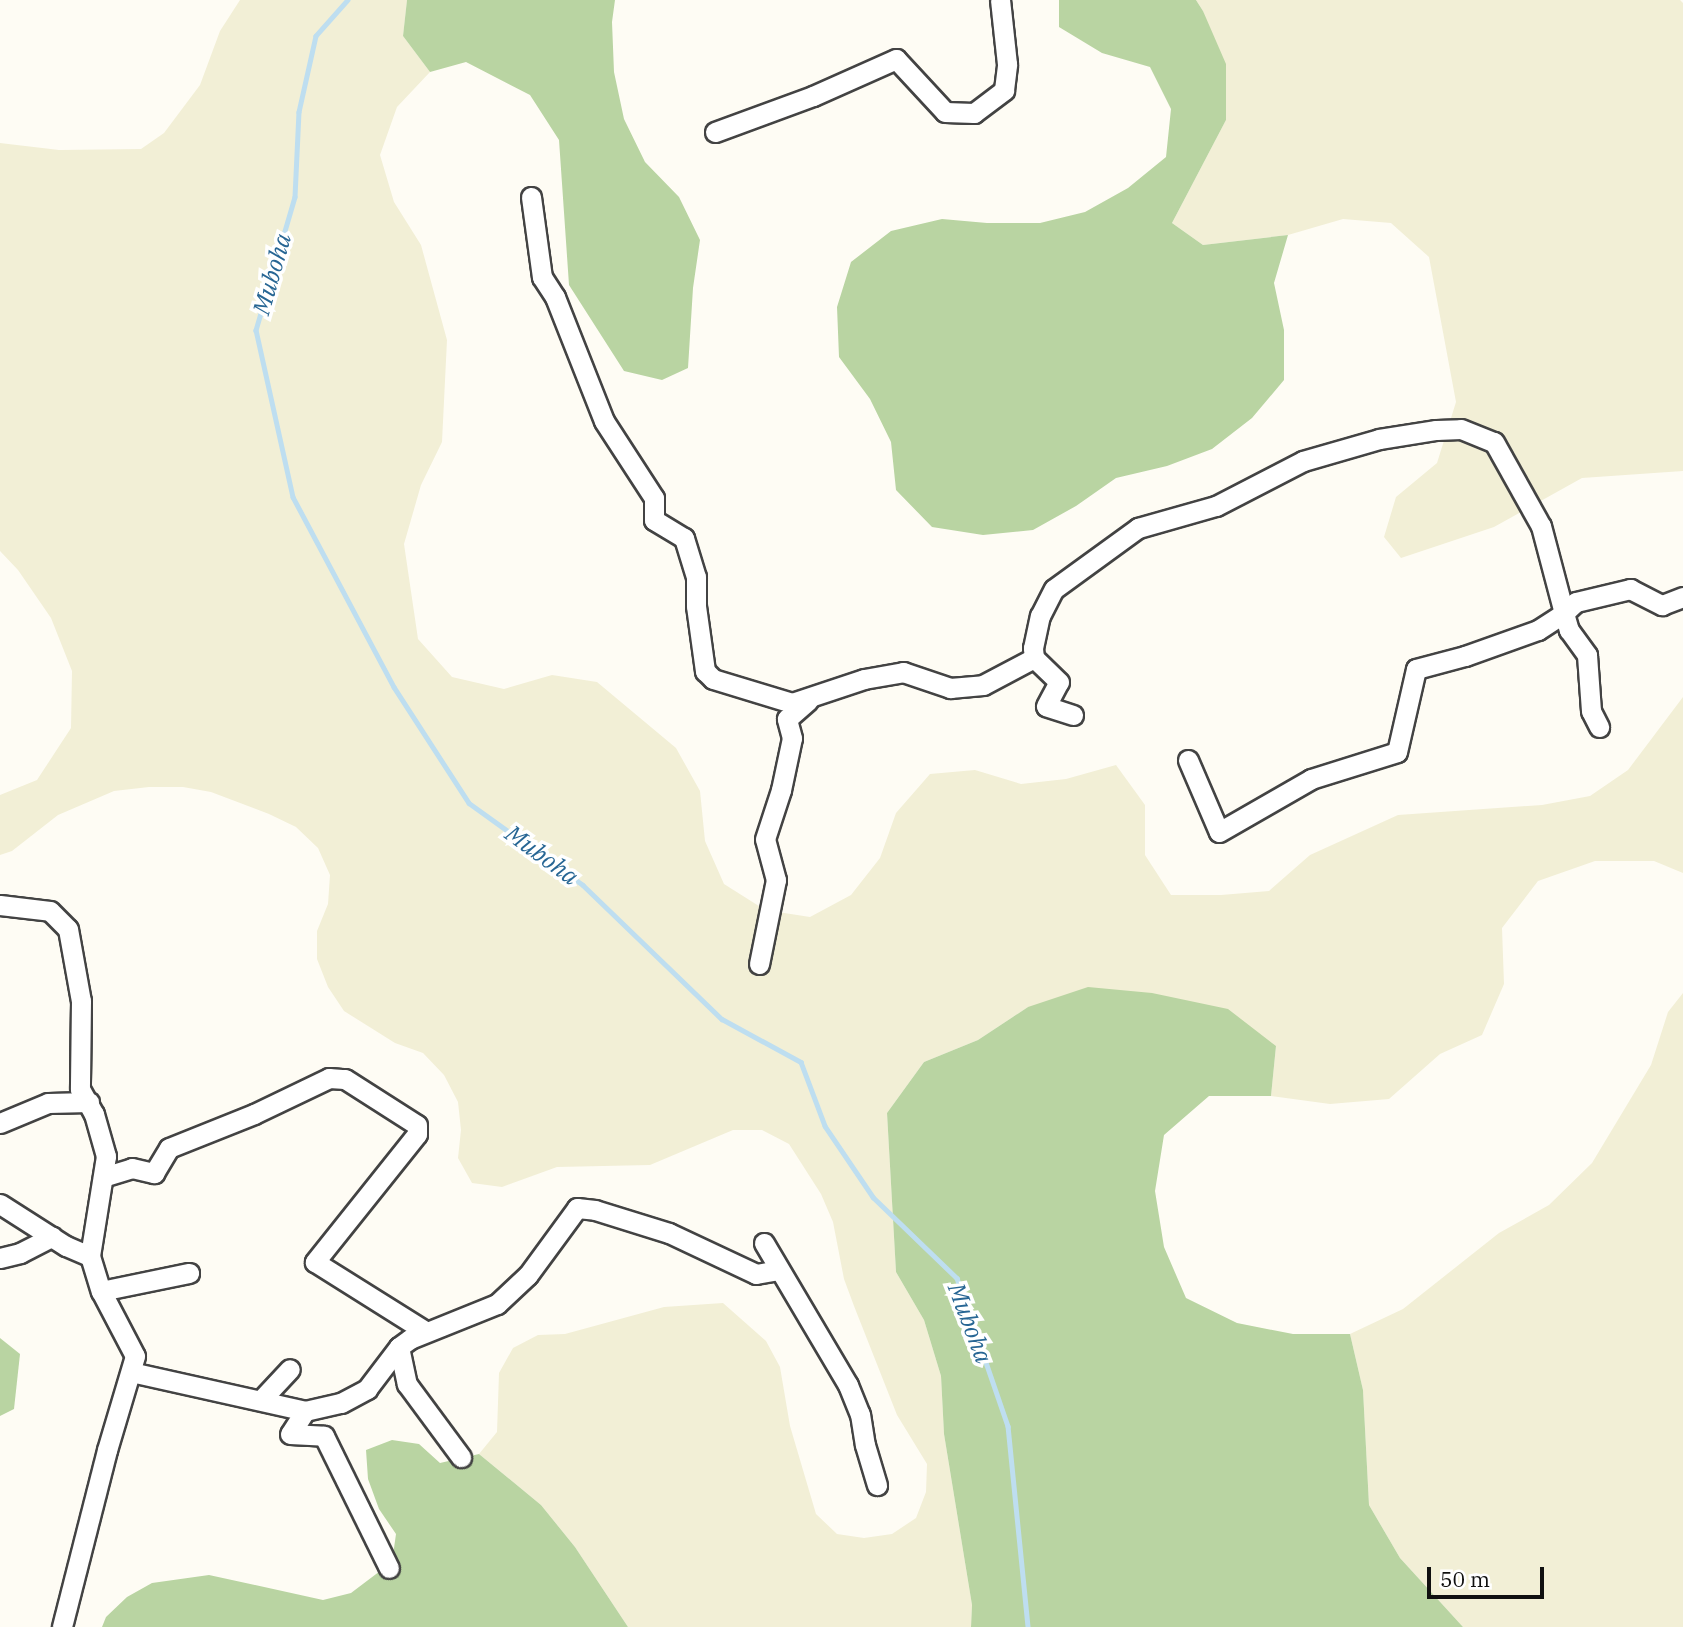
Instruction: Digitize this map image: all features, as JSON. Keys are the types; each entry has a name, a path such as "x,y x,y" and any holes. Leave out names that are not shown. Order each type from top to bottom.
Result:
{"street":[{"path":"715,132 813,96 896,59 945,112 974,113 1004,90 1007,64 1000,0"},
{"path":"531,197 542,278 555,297 604,421 654,498 654,520 684,538 696,577 696,606 705,671 713,679 792,703 820,691 903,672 950,688 982,685 1034,658"},
{"path":"1073,715 1045,706 1059,682 1034,658 1033,648 1040,616 1054,589 1138,528 1216,506 1303,461 1326,453 1436,430 1461,429 1494,442 1541,526 1569,630 1587,656 1591,711 1599,727"},
{"path":"1188,760 1219,832 1311,779 1397,752 1416,669 1465,656 1538,630 1576,602 1630,589 1662,605 1683,597"},
{"path":"759,964 776,880 765,839 781,790 792,738 787,719 820,691"},
{"path":"0,905 50,911 68,929 81,1001 80,1089 89,1102 105,1150 90,1255 101,1291 135,1356 107,1450 62,1627"},
{"path":"103,1177 132,1168 154,1172 169,1147 254,1114 329,1078 345,1079 417,1125 417,1134 315,1262 425,1331"},
{"path":"0,1123 48,1103 89,1102"},
{"path":"0,1205 51,1237 90,1255"},
{"path":"131,1372 305,1411 341,1403 367,1389 399,1347 425,1331 497,1304 527,1275 577,1208 595,1210 668,1233 756,1274 778,1270"},
{"path":"0,1258 20,1253 51,1237"},
{"path":"764,1243 848,1385 860,1414 865,1445 877,1485"},
{"path":"101,1291 189,1273"},
{"path":"399,1347 407,1384 461,1457"},
{"path":"261,1400 290,1369"},
{"path":"305,1411 290,1434 324,1436 389,1568"}],"shaded area":[{"path":"240,0 407,0 403,36 430,72 397,107 380,155 394,202 421,245 447,340 442,442 421,485 404,544 418,639 452,677 504,689 552,675 597,682 676,748 700,791 705,841 724,884 765,910 810,917 851,895 880,858 896,813 930,774 975,770 1021,784 1066,779 1116,765 1145,805 1145,855 1171,895 1269,891 1310,855 1398,815 1542,805 1590,796 1628,770 1683,697 1683,873 1654,861 1595,861 1538,881 1502,928 1504,984 1482,1035 1440,1054 1389,1099 1330,1104 1271,1096 1276,1046 1028,1007 978,1040 924,1062 887,1113 896,1272 924,1320 941,1376 944,1434 972,1605 971,1627 628,1627 575,1547 541,1505 479,1454 497,1432 499,1373 513,1348 538,1335 565,1334 664,1307 723,1303 766,1341 780,1367 790,1426 816,1514 837,1534 864,1538 892,1534 916,1518 926,1492 927,1464 897,1415 854,1306 844,1279 833,1222 821,1194 789,1144 762,1130 733,1130 650,1165 557,1167 502,1187 472,1183 458,1158 461,1130 458,1102 444,1075 423,1053 395,1043 344,1011 328,987 317,959 317,931 328,904 330,875 318,848 296,827 211,792 183,787 149,787 114,791 58,815 12,851 0,855 0,795 37,780 71,728 72,671 51,618 18,570 0,551 0,143 59,150 141,149 164,133 200,85 220,31"},
{"path":"1196,0 1680,0 1683,3 1683,471 1582,478 1494,527 1401,558 1384,537 1396,497 1437,463 1456,402 1429,257 1391,223 1343,219 1288,235 1203,245 1172,223 1226,120 1203,11"},
{"path":"1683,993 1683,1627 1463,1627 1400,1558 1369,1505 1363,1390 1350,1334 1403,1309 1499,1233 1549,1205 1592,1163 1651,1065 1668,1012"}],"green space":[{"path":"407,0 615,0 612,22 614,72 624,119 645,162 679,197 700,240 693,288 688,368 662,380 624,371 569,285 559,140 530,95 466,62 430,72 403,36"},
{"path":"1059,0 1196,0 1203,11 1226,64 1226,120 1172,223 1203,245 1288,235 1274,283 1284,330 1284,380 1252,418 1212,449 1167,466 1116,478 1076,506 1033,530 983,535 932,527 896,490 891,442 870,399 839,357 837,307 851,262 891,231 942,219 987,223 1040,223 1085,212 1128,188 1166,157 1171,109 1150,67 1102,53 1059,27"},
{"path":"1088,987 1152,993 1228,1009 1276,1046 1271,1096 1209,1096 1164,1135 1155,1191 1164,1247 1186,1298 1237,1323 1293,1334 1350,1334 1363,1390 1369,1505 1400,1558 1463,1627 971,1627 972,1605 944,1434 941,1376 924,1320 896,1272 887,1113 924,1062 978,1040 1028,1007"},
{"path":"0,1338 20,1354 14,1409 0,1416"},
{"path":"392,1440 419,1444 440,1463 479,1454 541,1505 575,1547 628,1627 102,1627 106,1617 127,1597 152,1583 209,1575 323,1600 351,1593 392,1562 396,1534 379,1509 368,1479 366,1450"}],"waterway":[{"name":"Muboha","path":"348,0 316,36 299,112 295,197 256,330 293,497 394,687 469,803 583,885 722,1019 801,1062 825,1126 873,1197 957,1278 1008,1426 1028,1627"}]}
